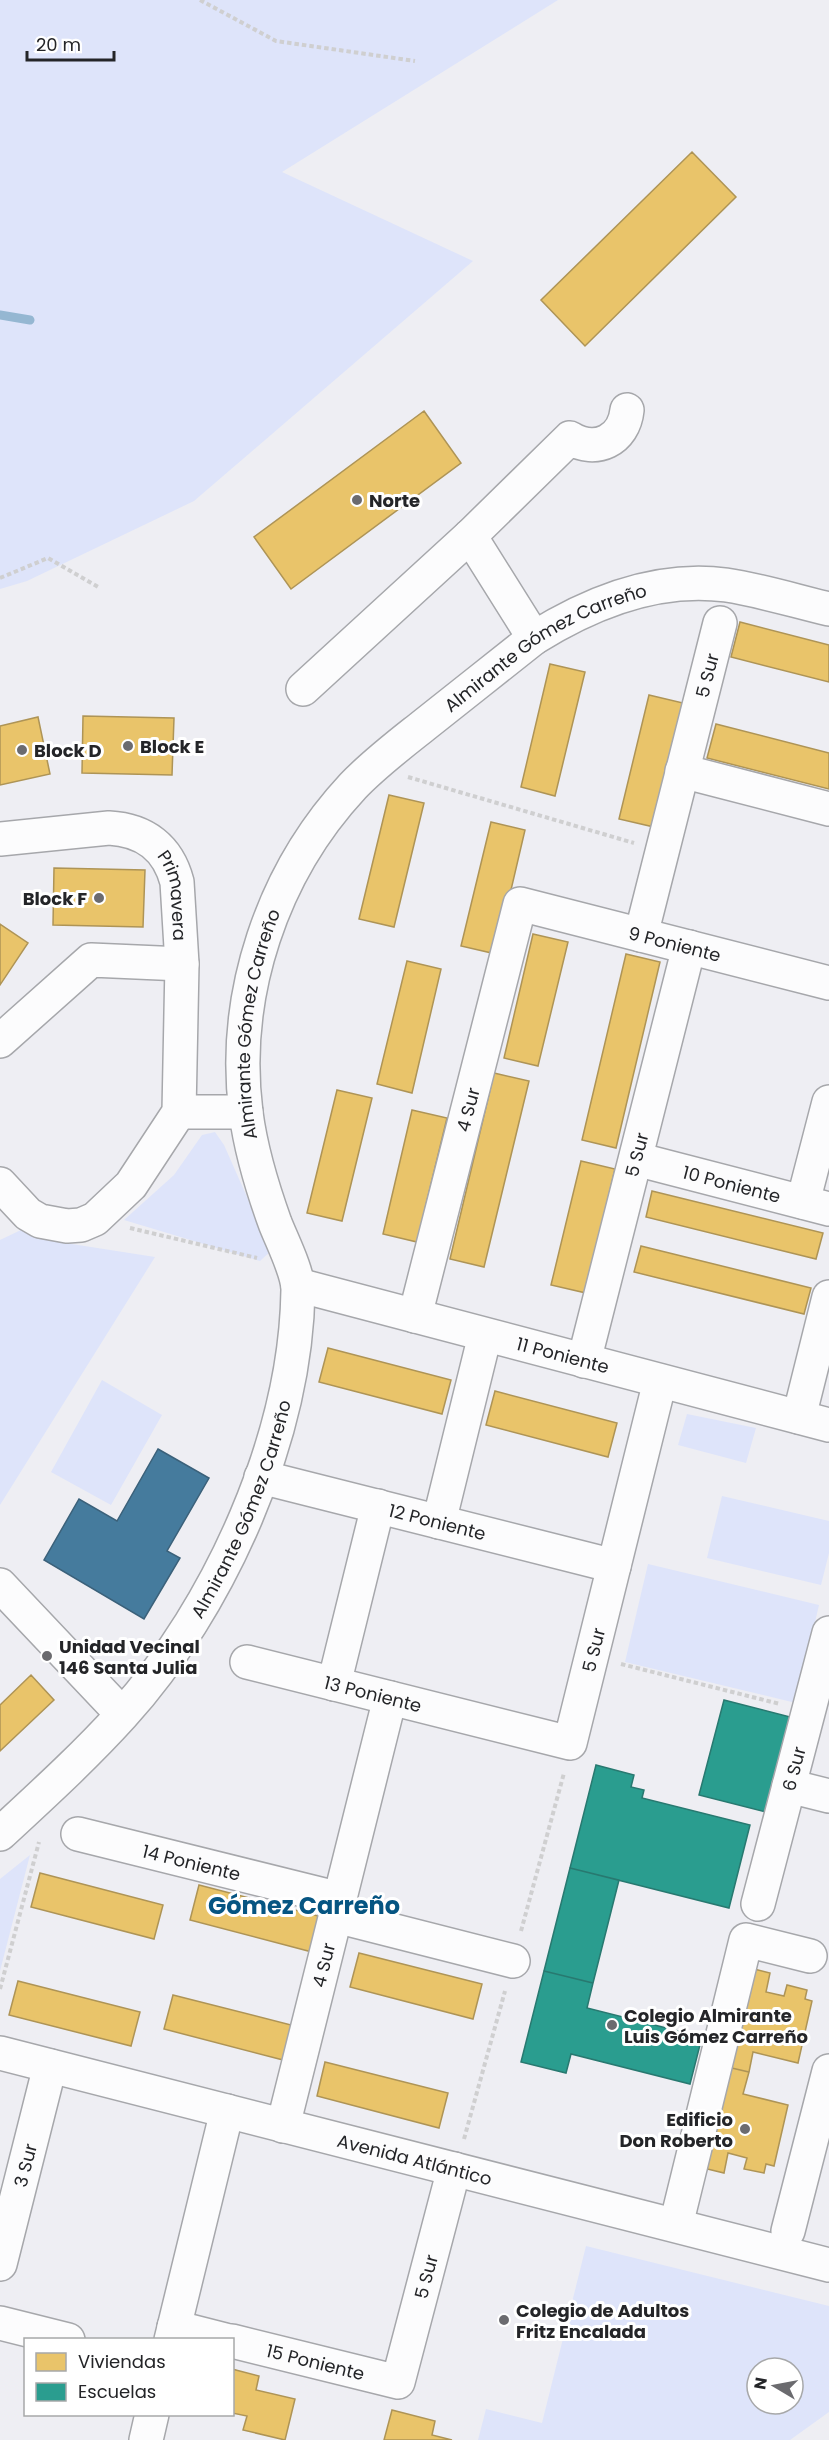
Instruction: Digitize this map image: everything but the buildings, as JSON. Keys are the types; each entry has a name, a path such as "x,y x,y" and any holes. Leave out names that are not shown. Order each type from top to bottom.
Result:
{"street":[{"path":"303,689 470,536 570,438 589,446 609,441 623,427 627,410"},
{"path":"470,536 534,638"},
{"name":"Almirante Gómez Carreño","path":"0,1834 122,1714 177,1644 204,1600 244,1521 261,1477 286,1383 294,1334 298,1285 261,1186 246,1112 243,1061 250,989 259,950 290,874 311,839 335,806 372,767 534,638 581,611 622,596 656,588 690,584 725,585 829,609"},
{"name":"5 Sur","path":"641,935 720,623"},
{"path":"682,771 829,809"},
{"name":"Primavera","path":"0,839 124,828 149,838 160,847 174,870 177,882 182,964 179,1112"},
{"name":"9 Poniente","path":"520,904 829,983"},
{"name":"4 Sur","path":"415,1316 520,904"},
{"name":"5 Sur","path":"584,1361 689,947"},
{"path":"0,1041 91,960 182,964"},
{"path":"816,1205 829,1102"},
{"path":"0,1184 28,1214 40,1221 67,1226 95,1219 131,1185 179,1112 246,1112"},
{"name":"10 Poniente","path":"636,1159 816,1205"},
{"name":"11 Poniente","path":"298,1285 814,1421"},
{"path":"814,1421 829,1298"},
{"path":"439,1522 485,1335"},
{"name":"5 Sur","path":"570,1743 660,1381"},
{"name":"12 Poniente","path":"261,1477 614,1566"},
{"path":"334,1684 378,1506"},
{"path":"0,1586 122,1714"},
{"name":"6 Sur","path":"758,1904 829,1633"},
{"name":"13 Poniente","path":"247,1662 570,1743"},
{"name":"4 Sur","path":"283,2126 390,1698"},
{"path":"789,1786 829,1796"},
{"name":"14 Poniente","path":"78,1834 338,1908 513,1961"},
{"path":"676,2225 746,1940 810,1956"},
{"name":"Avenida Atlántico","path":"0,2053 829,2265"},
{"name":"3 Sur","path":"0,2264 50,2066"},
{"path":"788,2230 829,2071"},
{"path":"210,2338 172,2333 227,2111"},
{"name":"5 Sur","path":"398,2382 454,2169"},
{"path":"0,2323 60,2338"},
{"name":"15 Poniente","path":"234,2341 398,2382"},
{"path":"146,2440 152,2416"}],"path":[{"path":"200,0 276,41 415,61"},
{"path":"0,578 48,558 100,588"},
{"path":"372,767 662,851"},
{"path":"95,1219 259,1259"},
{"path":"591,1657 808,1711"},
{"path":"0,1989 39,1841"}],"shaded area":[{"path":"0,0 558,0 282,172 473,261 194,501 27,581 0,589"},
{"path":"215,1132 224,1145 271,1251 260,1261 124,1220 174,1175 202,1135"},
{"path":"21,1230 59,1242 155,1257 0,1505 0,1240"},
{"path":"102,1380 162,1415 111,1505 51,1472"},
{"path":"687,1414 756,1428 746,1463 678,1445"},
{"path":"722,1496 829,1521 829,1553 821,1585 707,1558"},
{"path":"648,1564 819,1605 796,1703 625,1662"},
{"path":"30,1855 0,1971 0,1879"},
{"path":"586,2246 829,2306 829,2412 790,2440 478,2440 486,2409 542,2423"}],"waterway":[{"path":"0,315 30,320"}],"place":[{"name":"Norte","path":"357,500"},
{"name":"Block E","path":"128,746"},
{"name":"Block D","path":"22,750"},
{"name":"Block F","path":"99,898"},
{"name":"Unidad Vecinal 146 Santa Julia","path":"47,1656"},
{"name":"Colegio Almirante Luis Gómez Carreño","path":"612,2025"},
{"name":"Edificio Don Roberto","path":"745,2129"},
{"name":"Colegio de Adultos Fritz Encalada","path":"504,2320"}],"district":[{"name":"Gómez Carreño","path":"304,1905"}]}
